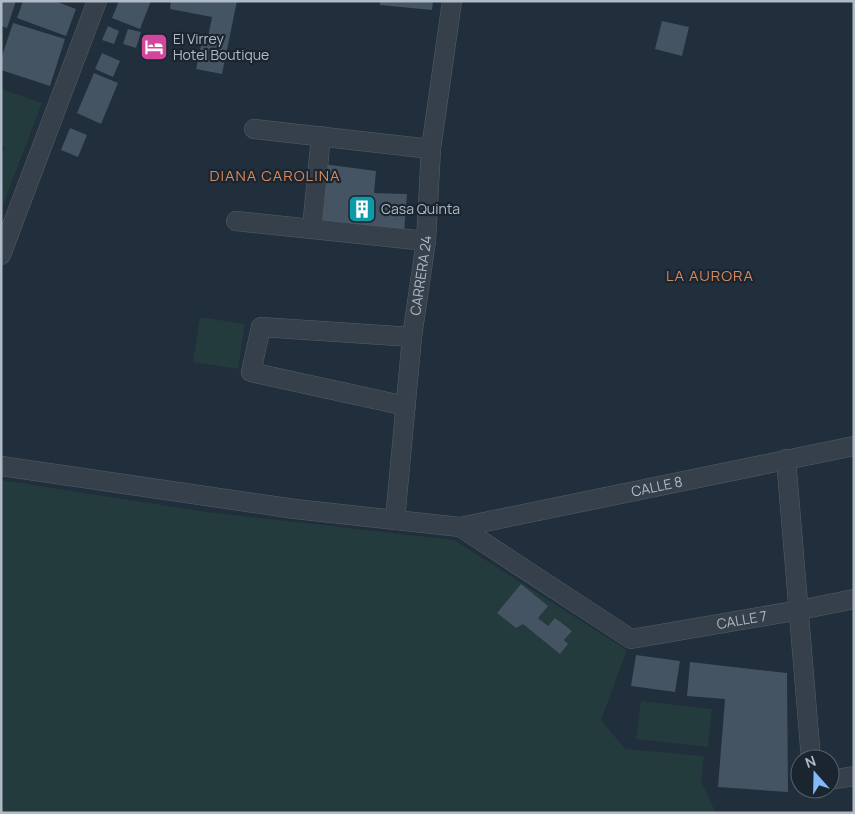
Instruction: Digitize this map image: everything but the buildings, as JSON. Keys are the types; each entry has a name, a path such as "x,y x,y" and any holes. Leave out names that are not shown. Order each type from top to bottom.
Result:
{"street":[{"name":"CARRERA 24","path":"395,520 412,337 426,241 431,149 452,1"},
{"path":"1,255 95,2"},
{"path":"254,129 431,149"},
{"path":"312,228 320,136"},
{"path":"236,222 312,228 426,241"},
{"path":"406,406 251,372 261,327 412,337"},
{"name":"CALLE 8","path":"460,527 854,446"},
{"path":"786,459 810,749"},
{"path":"1,466 295,509 460,527"},
{"name":"CALLE 7","path":"460,527 631,639 854,600"},
{"path":"840,778 854,776"}],"green space":[{"path":"1,89 42,103 1,210 1,158 5,147 1,146"},
{"path":"200,317 245,324 238,369 193,362"},
{"path":"1,480 207,512 454,540 627,650 601,720 625,749 704,756 701,781 716,813 1,813"},
{"path":"641,701 712,709 708,747 636,739"}],"place":[{"name":"El Virrey Hotel Boutique","path":"154,47"},
{"name":"Casa Quinta","path":"362,209"}],"district":[{"name":"DIANA CAROLINA","path":"275,176"},
{"name":"LA AURORA","path":"710,276"}]}
